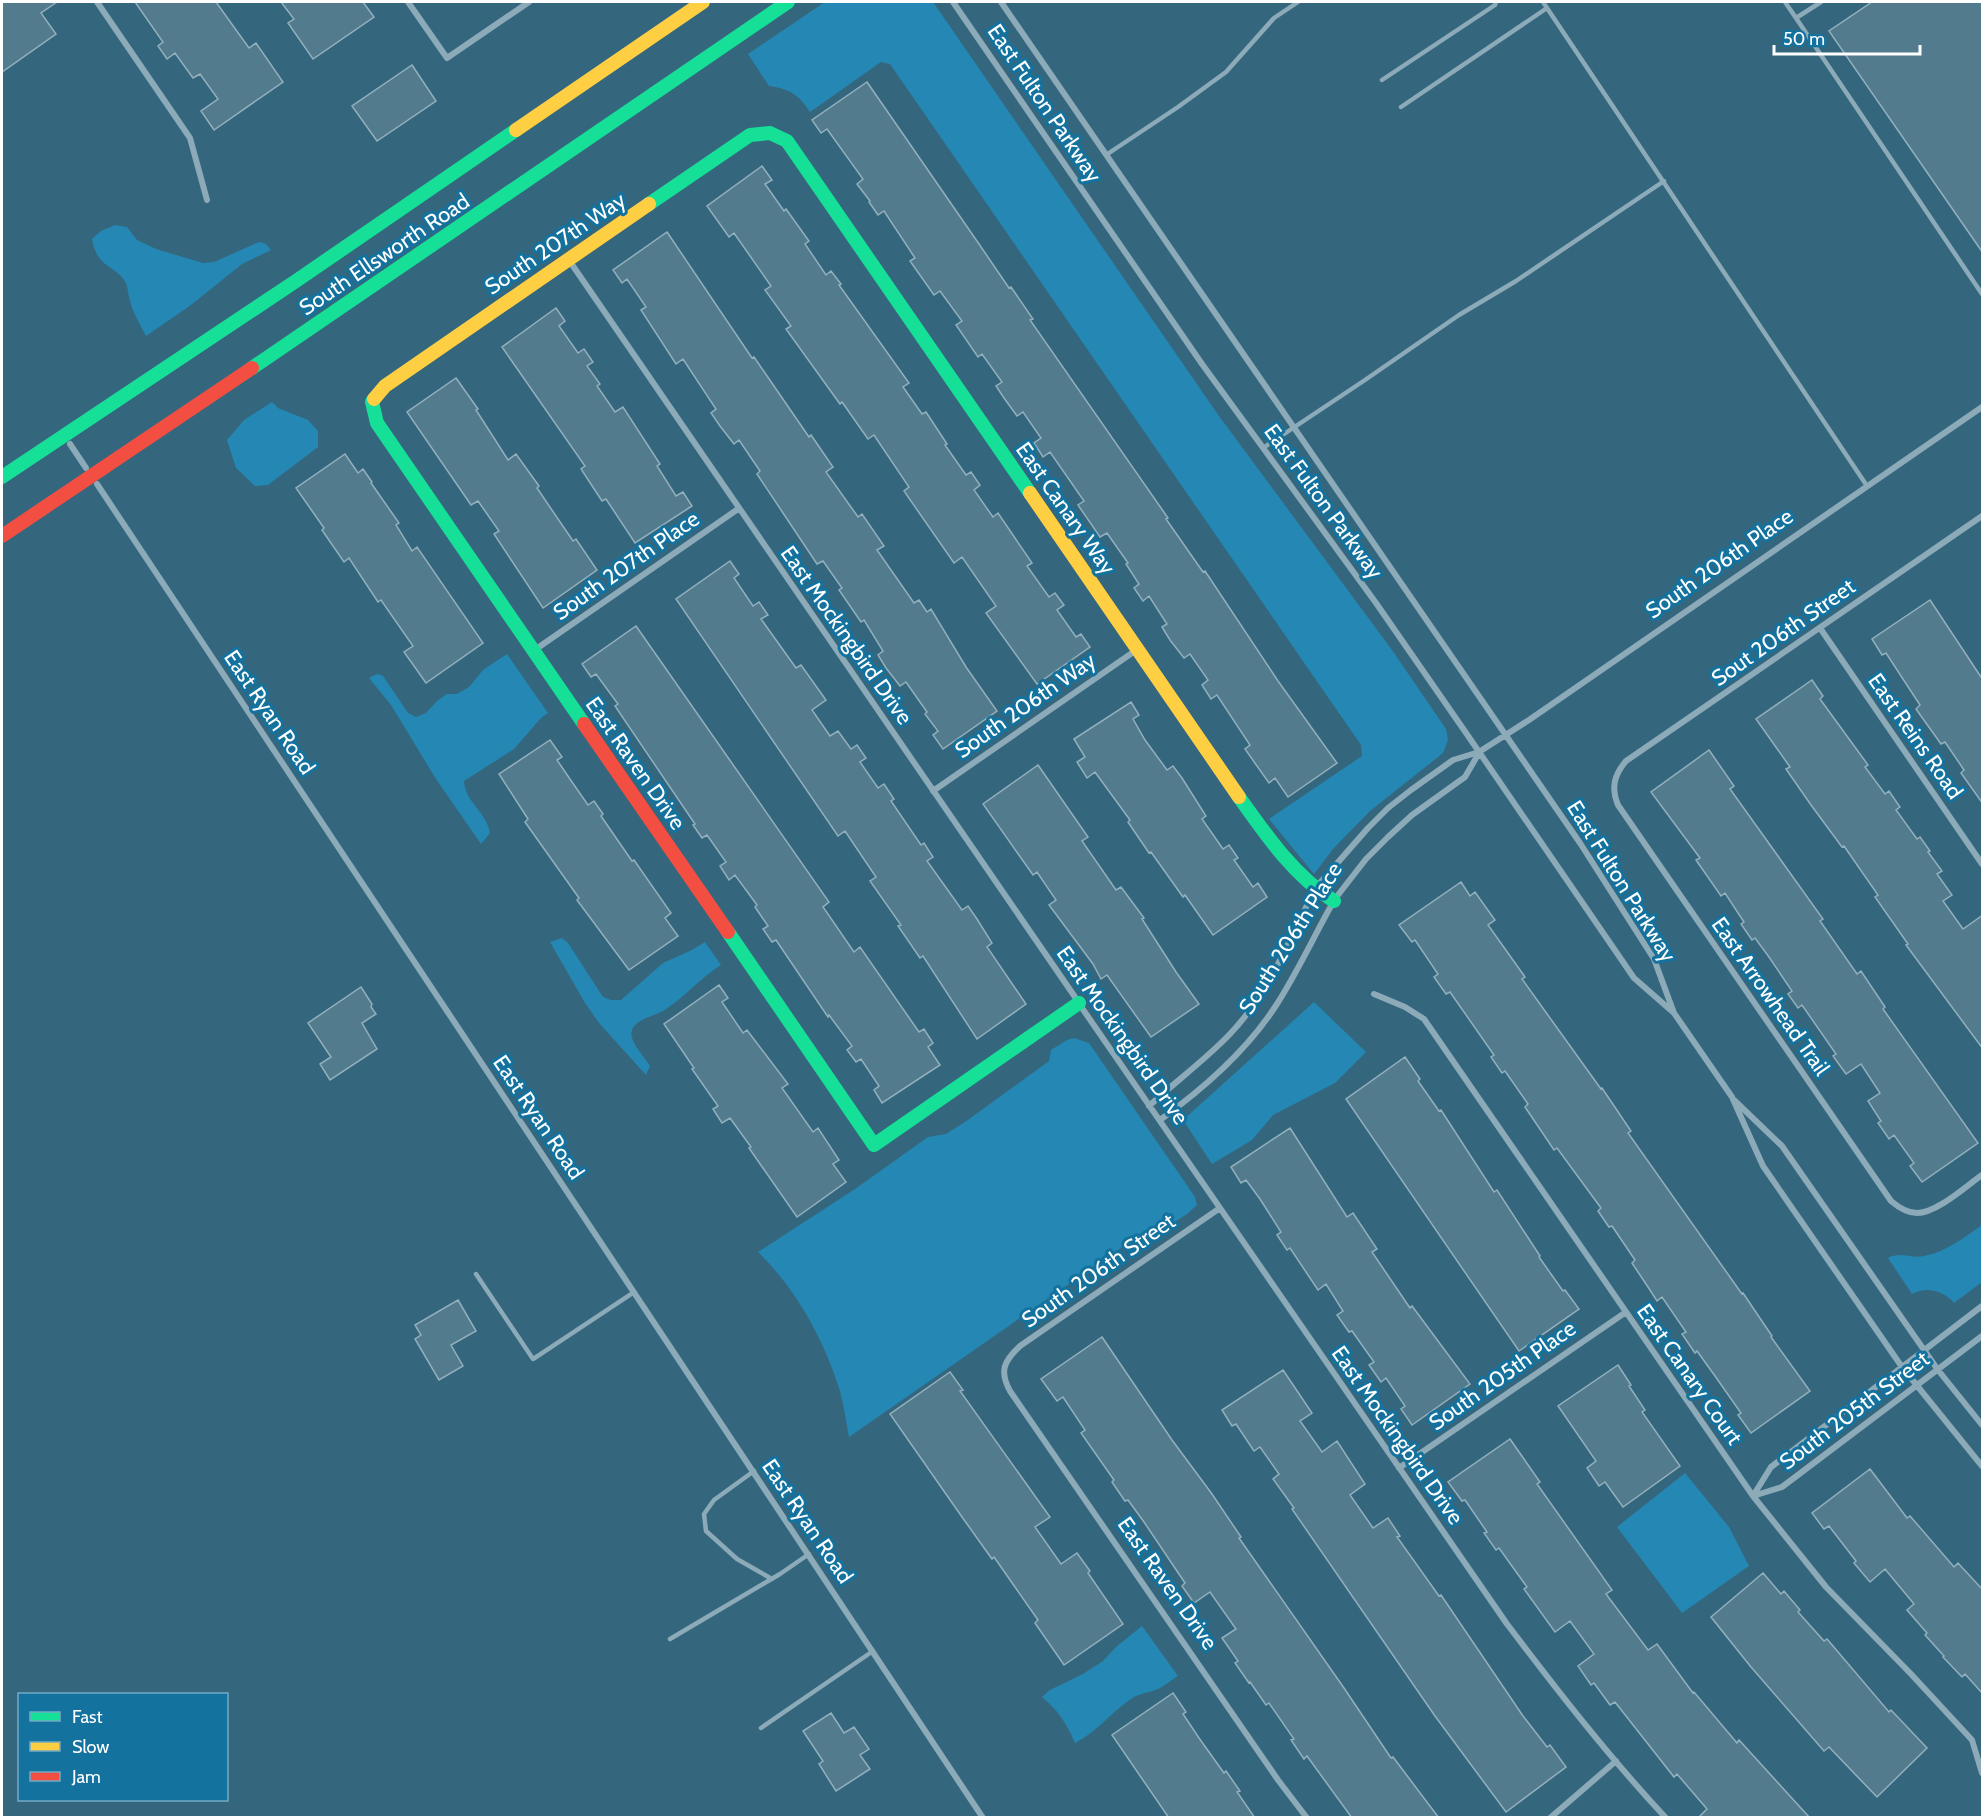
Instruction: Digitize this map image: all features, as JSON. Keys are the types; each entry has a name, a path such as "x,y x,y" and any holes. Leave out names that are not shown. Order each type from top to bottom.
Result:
{"street":[{"path":"97,2 190,138 207,201"},
{"path":"408,2 447,58 529,2"},
{"name":"South Ellsworth Road","path":"2,477 296,281 703,2"},
{"name":"South Ellsworth Road","path":"2,537 369,290 788,2"},
{"name":"East Fulton Parkway","path":"953,2 1202,364 1376,603 1634,978 1674,1013 1732,1097 1763,1166 1902,1367 1983,1466"},
{"name":"East Fulton Parkway","path":"1000,2 1580,843 1654,959 1674,1013"},
{"name":"South 207th Way","path":"372,402 385,386 750,135 770,133"},
{"name":"East Canary Way","path":"770,133 787,141 1254,818 1285,858 1315,889 1334,901"},
{"name":"East Mockingbird Drive","path":"568,259 1507,1624 1542,1671 1666,1818"},
{"name":"East Raven Drive","path":"372,402 377,423 874,1144 1079,1003"},
{"name":"South 206th Place","path":"1149,1106 1230,1034 1246,1015 1274,971 1315,889 1351,846 1388,808 1453,760 1479,752 1505,735 1983,407"},
{"name":"East Ryan Road","path":"64,435 983,1818"},
{"name":"South 207th Place","path":"533,650 738,509"},
{"name":"Sout 206th Street","path":"1614,785 1619,770 1626,761 1983,516"},
{"name":"East Reins Road","path":"1820,628 1983,864"},
{"name":"South 206th Way","path":"933,791 1138,650"},
{"name":"South 206th Place","path":"1160,1120 1222,1071 1257,1032 1275,1008 1334,901 1366,859 1412,815 1465,777 1479,752"},
{"name":"East Arrowhead Trail","path":"1614,785 1614,796 1618,805 1891,1201 1901,1209 1916,1213 1934,1208 1983,1175"},
{"name":"East Canary Court","path":"1374,994 1405,1007 1424,1019 1753,1496 1826,1587 1972,1740 1983,1773"},
{"name":"East Fulton Parkway","path":"1732,1097 1782,1146 1924,1351 1983,1425"},
{"name":"South 206th Street","path":"1004,1368 1009,1356 1020,1346 1220,1208"},
{"name":"South 205th Street","path":"1753,1496 1772,1467 1983,1306"},
{"name":"South 205th Place","path":"1399,1468 1626,1312"},
{"name":"South 205th Street","path":"1753,1496 1782,1487 1983,1336"},
{"name":"East Raven Drive","path":"1004,1368 1005,1383 1010,1391 1306,1818"},
{"path":"1550,1818 1616,1761"}],"lane":[{"path":"1106,155 1226,72 1274,18 1298,2"},
{"path":"1383,80 1496,2"},
{"path":"1543,2 1867,486"},
{"path":"1785,2 1983,294"},
{"path":"1796,18 1821,2"},
{"path":"1401,107 1547,8"},
{"path":"1263,447 1664,181"},
{"path":"476,1274 533,1359 634,1292"},
{"path":"754,1471 714,1500 704,1514 706,1531 737,1559 772,1579"},
{"path":"670,1639 772,1579 809,1554"},
{"path":"761,1728 873,1651"}],"shaded area":[{"path":"825,2 933,2 1219,416 1392,650 1446,729 1448,740 1443,753 1370,811 1333,849 1314,874 1269,819 1362,756 1361,745 890,64 881,62 810,112 793,94 769,86 748,54"},
{"path":"115,225 127,227 137,240 156,249 203,263 214,262 259,242 266,244 271,250 242,264 191,305 146,336 133,310 126,283 117,272 102,261 94,249 92,239 101,231"},
{"path":"272,402 278,408 308,420 318,431 318,447 268,485 255,486 236,468 227,440 244,420"},
{"path":"507,654 548,713 514,749 464,781 468,795 488,825 490,833 481,844 436,779 391,705 369,678 377,674 383,676 408,713 416,717 426,713 447,694 457,694 469,687 483,670"},
{"path":"562,938 568,943 603,997 611,1000 621,1000 663,963 705,942 721,965 671,1006 641,1020 634,1026 632,1039 650,1066 646,1075 599,1023 585,1003 550,942"},
{"path":"1314,1002 1366,1052 1335,1083 1273,1115 1252,1140 1212,1164 1183,1120"},
{"path":"1074,1038 1089,1043 1195,1197 1197,1205 1164,1229 1148,1229 849,1437 840,1391 826,1353 797,1299 758,1252 855,1189 928,1137 946,1134 965,1122 1049,1061 1051,1050"},
{"path":"1982,1225 1982,1282 1954,1303 1945,1295 1934,1291 1923,1290 1912,1294 1888,1258 1897,1255 1919,1257 1932,1254 1955,1244"},
{"path":"1685,1473 1729,1527 1749,1566 1682,1613 1617,1527"},
{"path":"1142,1626 1178,1676 1161,1688 1137,1695 1075,1743 1062,1718 1042,1697 1050,1690 1083,1674 1103,1661"}],"building":[{"path":"2,2 57,2 41,13 56,34 2,72"},
{"path":"135,2 216,2 249,48 256,43 283,82 214,130 201,111 218,99 200,74 193,78 175,53 167,59 158,46 163,42"},
{"path":"281,2 363,2 374,17 313,59 288,23 294,19"},
{"path":"1872,2 1983,2 1983,253 1829,31"},
{"path":"412,65 436,101 377,141 352,106"},
{"path":"867,82 1009,288 1011,287 1033,319 1030,320 1168,518 1166,519 1203,572 1205,571 1278,681 1337,763 1288,797 1275,778 1269,783 1245,749 1250,745 1217,695 1211,699 1202,685 1208,680 1190,654 1184,658 1170,640 1162,627 1167,624 1149,596 1143,601 1134,588 1139,584 1126,564 1128,563 1107,533 1100,537 1078,505 1084,501 1050,452 1043,457 1034,443 1041,438 1023,412 1017,416 1004,398 996,386 1002,382 982,354 978,357 956,325 962,321 940,291 934,295 910,261 915,258 884,211 878,215 869,202 857,184 863,179 827,129 821,133 812,120"},
{"path":"762,166 772,180 765,184 809,241 805,244 826,275 831,271 841,284 839,285 909,383 903,387 922,414 926,412 966,475 971,472 980,485 974,490 993,517 998,513 1032,563 1027,566 1049,597 1055,593 1064,605 1057,610 1076,637 1081,634 1090,647 1037,684 986,613 996,606 962,557 954,563 904,491 909,487 874,435 868,439 786,329 791,326 765,290 771,286 734,233 729,237 707,206"},
{"path":"667,232 752,358 754,357 809,437 811,435 833,467 826,472 858,517 862,514 884,546 877,550 914,603 919,600 927,612 931,609 966,667 997,711 943,749 933,735 938,731 925,714 927,712 906,682 900,686 886,668 878,655 883,651 864,620 861,622 839,590 842,588 823,561 817,564 757,474 760,471 739,440 734,444 711,413 716,409 683,359 676,364 641,310 646,307 627,279 622,283 613,270"},
{"path":"556,308 565,321 559,326 578,353 584,349 593,362 587,366 600,384 597,386 615,412 623,407 660,464 657,466 676,496 683,492 692,506 635,543 606,499 602,501 581,469 585,466 502,347"},
{"path":"456,378 478,409 476,410 508,460 516,454 573,541 576,539 597,570 543,608 494,534 499,531 478,501 471,505 407,412"},
{"path":"345,454 358,473 363,469 399,523 396,525 412,551 417,547 483,643 426,683 404,652 413,646 381,600 378,602 349,558 344,562 296,488"},
{"path":"730,561 739,574 734,578 753,606 759,602 768,615 761,619 796,668 801,665 826,700 812,710 830,736 838,731 851,749 857,745 866,758 860,762 878,788 884,784 894,799 891,801 921,845 924,843 933,857 927,861 962,910 968,906 977,919 992,943 987,947 1026,1004 977,1039 923,956 920,958 898,926 901,925 870,881 876,877 845,831 838,836 676,599"},
{"path":"1930,600 1983,680 1983,804 1961,773 1964,770 1945,742 1941,744 1916,709 1920,705 1886,653 1882,655 1872,639"},
{"path":"636,626 829,902 823,907 854,952 860,947 919,1032 924,1029 933,1043 928,1047 940,1065 882,1103 874,1090 879,1086 861,1059 856,1062 847,1050 852,1046 829,1015 828,1017 776,940 772,942 763,929 768,926 755,907 757,905 735,875 729,880 720,866 726,862 707,835 702,838 693,825 695,824 615,706 618,704 596,674 591,677 582,664"},
{"path":"1812,680 1823,696 1820,699 1868,765 1865,767 1885,794 1889,791 1900,807 1896,810 1917,839 1920,837 1930,851 1928,852 1942,871 1937,874 1952,895 1943,901 1963,929 1983,915 1983,1049 1906,945 1908,944 1875,897 1878,895 1786,769 1790,767 1756,719"},
{"path":"1131,702 1139,715 1133,719 1145,740 1167,770 1173,766 1206,816 1202,819 1223,849 1229,845 1238,858 1234,860 1253,887 1258,883 1267,897 1213,935 1185,895 1183,897 1151,852 1149,853 1128,822 1130,820 1095,772 1087,778 1077,762 1085,757 1074,739"},
{"path":"550,740 562,757 557,760 588,805 594,801 603,814 601,816 671,913 665,918 678,936 629,970 577,900 579,898 525,822 528,819 499,774"},
{"path":"1709,750 1734,786 1730,789 1823,919 1820,921 1857,974 1861,971 1885,1007 1883,1009 1978,1143 1922,1182 1910,1166 1914,1163 1894,1135 1889,1139 1878,1123 1881,1121 1868,1101 1880,1093 1861,1064 1846,1074 1833,1056 1836,1054 1802,1005 1798,1008 1788,994 1792,991 1769,957 1755,938 1752,940 1741,924 1744,922 1725,893 1721,896 1696,860 1700,858 1651,792"},
{"path":"1038,765 1088,837 1082,841 1116,890 1121,887 1144,918 1142,919 1199,1004 1151,1037 1107,975 1101,979 1093,964 1049,905 1056,900 1037,872 1033,875 983,804"},
{"path":"1461,882 1470,896 1475,892 1495,920 1488,925 1525,977 1522,979 1602,1088 1631,1131 1628,1133 1810,1391 1751,1433 1738,1415 1741,1413 1697,1351 1695,1353 1682,1334 1686,1332 1662,1297 1657,1301 1632,1263 1635,1260 1612,1226 1609,1227 1598,1211 1601,1208 1557,1148 1554,1150 1525,1107 1528,1104 1505,1071 1502,1073 1491,1057 1494,1055 1450,992 1446,994 1434,977 1438,974 1415,940 1412,942 1399,925"},
{"path":"719,985 728,998 722,1002 743,1033 747,1030 788,1084 782,1088 813,1132 818,1128 839,1160 833,1164 846,1182 797,1217 730,1118 722,1123 713,1109 718,1106 664,1024"},
{"path":"361,987 376,1014 362,1023 377,1049 330,1080 320,1064 331,1057 308,1023"},
{"path":"1405,1057 1420,1079 1418,1081 1439,1111 1441,1110 1494,1192 1497,1190 1539,1257 1579,1309 1519,1351 1346,1099"},
{"path":"1290,1128 1347,1217 1353,1213 1377,1249 1372,1252 1410,1308 1412,1306 1470,1384 1412,1425 1401,1409 1405,1406 1386,1378 1381,1382 1369,1365 1374,1362 1352,1331 1349,1332 1337,1315 1343,1311 1326,1284 1318,1290 1290,1248 1287,1250 1277,1235 1281,1232 1260,1199 1246,1180 1241,1183 1231,1167"},
{"path":"458,1300 476,1331 451,1345 463,1366 439,1380 415,1339 421,1335 415,1325"},
{"path":"1102,1337 1212,1494 1241,1537 1239,1538 1391,1758 1393,1757 1439,1818 1352,1818 1307,1756 1304,1759 1291,1740 1294,1739 1269,1703 1266,1705 1249,1683 1235,1663 1238,1661 1222,1638 1236,1629 1210,1592 1194,1603 1182,1586 1185,1583 1144,1522 1112,1482 1114,1480 1081,1433 1085,1430 1063,1397 1057,1401 1041,1379"},
{"path":"1618,1365 1645,1410 1642,1412 1680,1466 1623,1507 1605,1482 1599,1486 1587,1468 1596,1461 1558,1406"},
{"path":"1283,1370 1312,1413 1300,1421 1322,1452 1337,1441 1365,1484 1350,1495 1373,1528 1388,1518 1400,1536 1397,1537 1439,1596 1441,1595 1523,1716 1547,1747 1550,1745 1566,1767 1506,1812 1435,1716 1292,1509 1294,1508 1273,1479 1279,1474 1260,1447 1254,1451 1236,1424 1232,1426 1222,1410"},
{"path":"950,1372 963,1390 960,1391 1050,1517 1035,1527 1061,1564 1077,1553 1123,1624 1064,1665 1035,1623 1038,1620 890,1414"},
{"path":"1510,1439 1540,1482 1537,1484 1612,1590 1606,1594 1648,1650 1657,1644 1693,1693 1737,1743 1739,1740 1810,1818 1698,1818 1707,1809 1677,1774 1674,1777 1615,1702 1610,1705 1594,1683 1591,1685 1578,1666 1594,1654 1570,1621 1555,1632 1524,1589 1527,1587 1499,1548 1496,1550 1484,1533 1487,1532 1465,1500 1462,1501 1448,1482"},
{"path":"1870,1469 1907,1518 1910,1516 1954,1567 1958,1563 1983,1590 1983,1694 1965,1674 1962,1677 1925,1635 1927,1633 1907,1610 1914,1604 1885,1569 1870,1582 1829,1526 1824,1529 1812,1513"},
{"path":"1763,1573 1781,1594 1784,1591 1800,1610 1798,1612 1824,1641 1827,1639 1889,1712 1891,1710 1927,1748 1877,1797 1829,1747 1824,1751 1711,1617"},
{"path":"1173,1693 1186,1712 1183,1714 1224,1773 1226,1771 1240,1791 1237,1792 1255,1818 1169,1818 1112,1735"},
{"path":"831,1713 844,1733 854,1727 869,1749 860,1755 870,1769 836,1791 819,1764 823,1761 803,1731"}],"traffic: fast":[{"path":"252,368 788,2"},
{"path":"2,477 296,281 516,130"},
{"path":"649,204 750,135 770,133 787,141 1030,493"},
{"path":"374,399 372,402 377,423 584,724"},
{"path":"1239,797 1293,867 1334,901"},
{"path":"728,932 874,1145 1079,1003"}],"traffic: slow":[{"path":"516,130 703,2"},
{"path":"374,399 385,386 649,204"},
{"path":"1030,493 1239,797"}],"traffic: jam":[{"path":"2,536 252,368"},
{"path":"584,724 728,932"}]}
